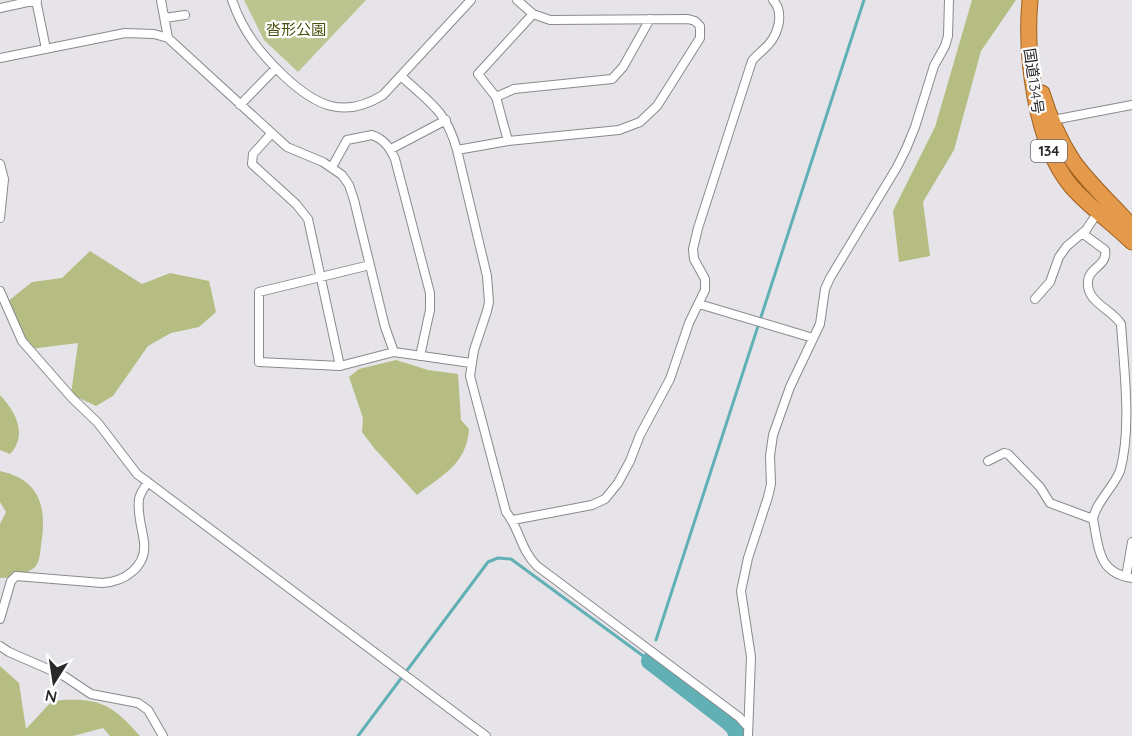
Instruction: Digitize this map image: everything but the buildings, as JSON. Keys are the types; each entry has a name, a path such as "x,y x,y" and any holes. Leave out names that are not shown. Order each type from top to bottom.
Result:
{"highway":[{"name":"国道134号","path":"1030,0 1030,59 1037,105 1047,147 1058,169 1093,207 1132,242"},
{"name":"国道134号","path":"1029,29 1039,83 1064,145 1089,180 1132,226"},
{"path":"1037,105 1043,114 1053,120 1048,130 1052,145 1067,173 1093,207 1098,199 1071,164 1064,145"}],"street":[{"path":"0,8 37,0 46,49"},
{"path":"161,0 168,38"},
{"path":"232,0 248,36 276,69 315,101 326,106 345,108 364,105 383,95 471,0"},
{"path":"457,150 508,141 619,130 639,122 657,106 701,33 700,26 695,21 568,22 550,20 533,14 518,0"},
{"path":"513,520 579,508 605,499 612,492 630,461 644,427 670,379 689,323 706,285 694,259 693,249 752,62 775,35 779,10 773,0"},
{"path":"748,732 751,657 741,591 748,558 771,484 770,456 773,435 790,387 820,324 825,289 830,278 897,167 915,127 934,66 948,36 950,0"},
{"path":"508,141 496,97 478,74 533,14"},
{"path":"165,18 185,15"},
{"path":"496,97 514,89 612,79 623,67 650,20"},
{"path":"0,58 125,33 154,34 168,38 287,147 332,167 342,175 349,185 385,327 394,352"},
{"path":"240,105 276,69"},
{"path":"401,76 440,111 446,120 457,150 489,290 488,311 471,363 470,376 506,512 513,520 528,556 537,566 740,717 748,732"},
{"path":"1053,120 1132,105"},
{"path":"391,149 446,120"},
{"path":"272,134 253,154 252,164 296,204 308,219 340,366"},
{"path":"332,167 347,140 372,135 378,137 391,149 399,169 430,293 430,310 420,356"},
{"path":"0,164 4,179 0,218"},
{"path":"1035,299 1050,282 1063,251 1095,218 1093,207"},
{"path":"1082,233 1105,250 1106,256 1104,262 1089,275 1087,284 1090,293 1096,303 1121,324 1128,428 1120,471 1110,491 1094,512 1093,519 1103,563 1110,571 1129,577 1132,542"},
{"path":"370,265 259,292 259,362 340,366 394,352 471,363"},
{"path":"0,291 22,341 72,398 98,423 137,474 486,736"},
{"path":"699,304 813,338"},
{"path":"988,461 1004,453 1008,454 1040,487 1050,502 1093,519"},
{"path":"0,619 11,581 16,576 102,583 114,582 128,576 140,564 142,556 144,544 138,512 139,500 148,482"},
{"path":"0,645 9,652 64,676 91,694 138,703 148,710 163,736"}],"green space":[{"name":"沓形公園","path":"244,0 366,0 298,72 264,40"},
{"path":"972,0 1016,0 981,51 954,150 923,202 930,256 899,262 893,211 935,127"},
{"path":"90,251 142,284 170,273 209,281 216,312 199,327 171,333 148,346 113,396 96,406 71,394 78,343 30,349 7,302 32,282 62,278"},
{"path":"396,360 428,370 458,374 461,420 469,429 464,451 452,468 417,495 362,432 363,418 349,377 359,369"},
{"path":"0,395 11,409 18,424 18,439 10,454 0,450"},
{"path":"0,471 25,481 33,489 41,508 43,532 40,554 35,567 23,574 0,578 0,524 6,512 0,502"},
{"path":"0,666 19,683 26,729 52,701 81,700 102,704 111,709 140,736 110,736 103,728 73,736 0,736"}],"waterway":[{"path":"656,640 864,0"},
{"path":"358,736 488,562 498,558 511,559 650,661 651,659"},
{"path":"650,661 729,722 737,734"}]}
